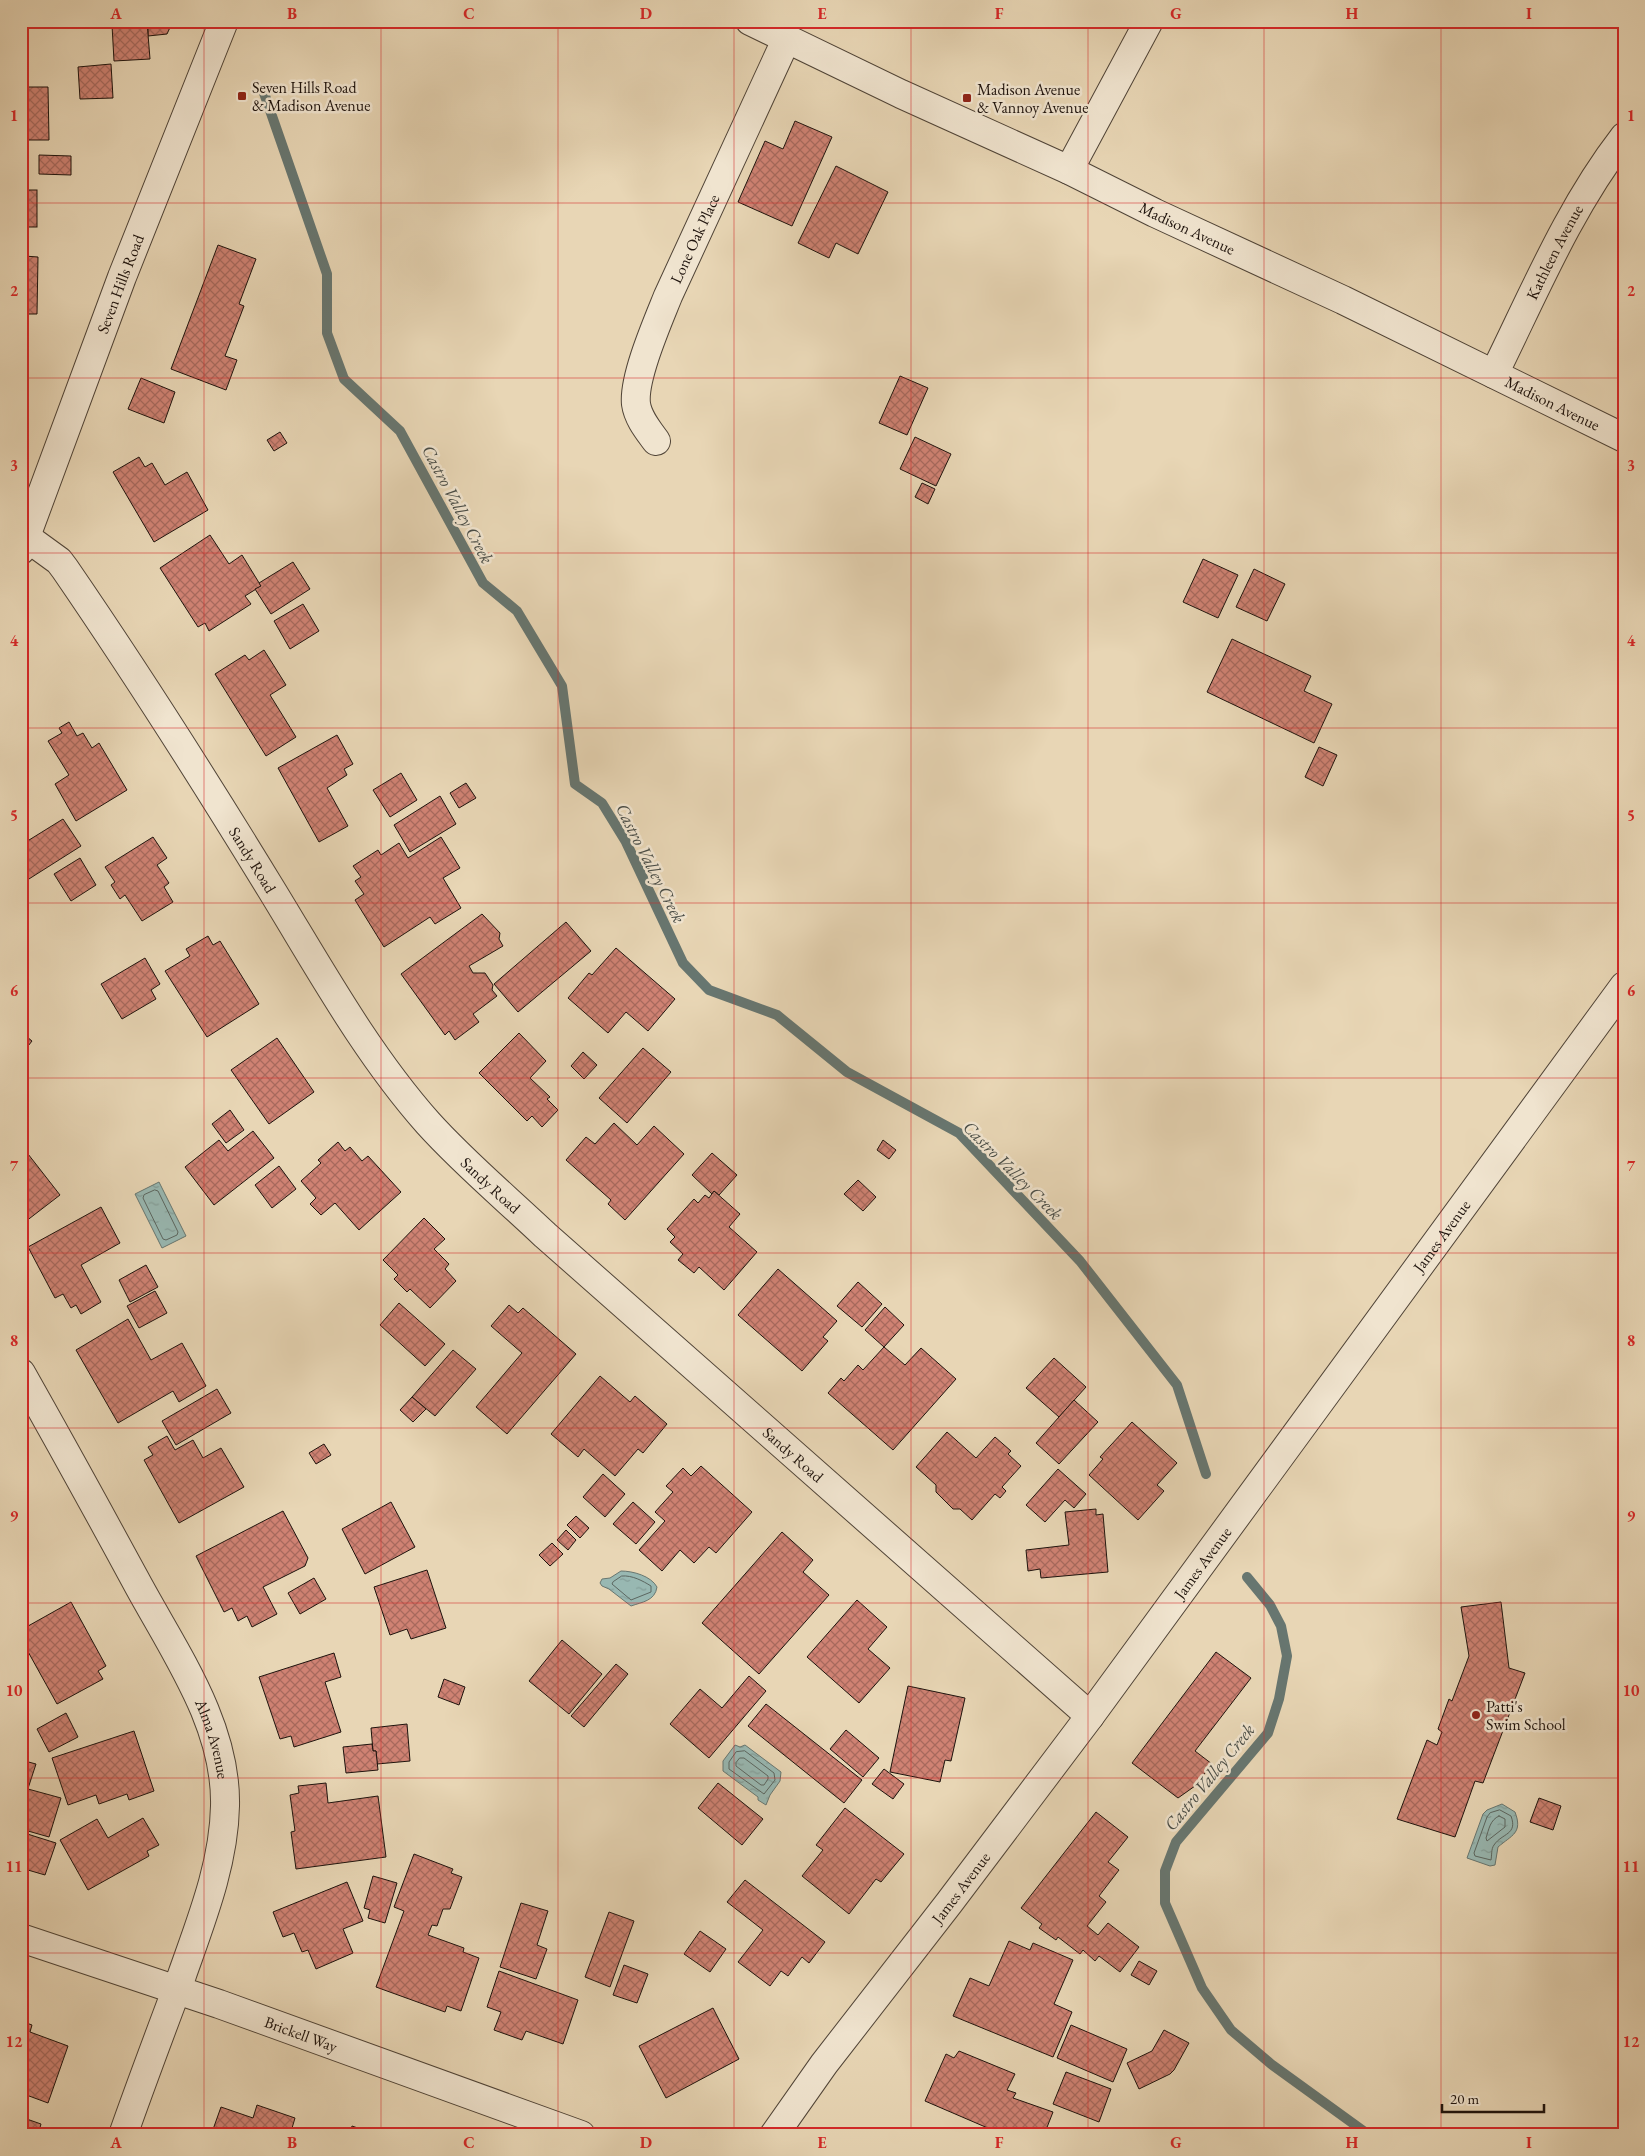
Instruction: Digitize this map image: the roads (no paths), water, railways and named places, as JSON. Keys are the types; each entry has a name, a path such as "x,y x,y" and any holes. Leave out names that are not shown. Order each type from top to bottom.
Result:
{"street":[{"name":"Seven Hills Road","path":"22,538 122,277 224,21"},
{"name":"Madison Avenue","path":"750,21 786,40 1069,170 1155,213 1343,300 1624,438"},
{"path":"1069,170 1149,21"},
{"name":"Lone Oak Place","path":"656,441 642,421 636,404 637,387 651,340 668,296 786,40"},
{"name":"Kathleen Avenue","path":"1494,374 1578,204 1603,164 1624,137"},
{"name":"Sandy Road","path":"22,538 59,562 70,576 171,727 370,1047 428,1123 464,1160 553,1241 1090,1716"},
{"name":"James Avenue","path":"774,2135 824,2064 949,1903 1090,1716 1624,986"},
{"name":"Alma Avenue","path":"21,1373 194,1685 217,1749 224,1778 225,1806 221,1840 206,1905 123,2135"},
{"name":"Brickell Way","path":"21,1938 176,1990 580,2135"}],"water":[{"path":"159,1182 186,1236 162,1248 135,1194"},
{"path":"621,1571 636,1573 651,1580 657,1587 656,1592 651,1598 631,1606 600,1583 602,1579 610,1578"},
{"path":"735,1745 740,1747 745,1745 781,1772 780,1781 770,1795 766,1805 723,1771 723,1761"},
{"path":"1502,1804 1515,1812 1518,1825 1515,1833 1498,1847 1495,1865 1490,1866 1467,1858 1483,1814 1487,1810"}],"waterway":[{"name":"Castro Valley Creek","path":"264,93 327,274 327,333 344,379 400,431 483,583 517,611 562,686 575,784 602,803 626,842 683,963 709,990 777,1015 847,1072 959,1133 1080,1261 1177,1385 1206,1474"},
{"name":"Castro Valley Creek","path":"1247,1577 1270,1605 1281,1626 1287,1656 1279,1699 1268,1733 1176,1842 1165,1871 1165,1903 1202,1988 1231,2030 1271,2064 1369,2135"}],"place":[{"name":"Seven Hills Road & Madison Avenue","path":"242,96"},
{"name":"Madison Avenue & Vannoy Avenue","path":"967,98"},
{"name":"Patti's Swim School","path":"1476,1715"}]}
